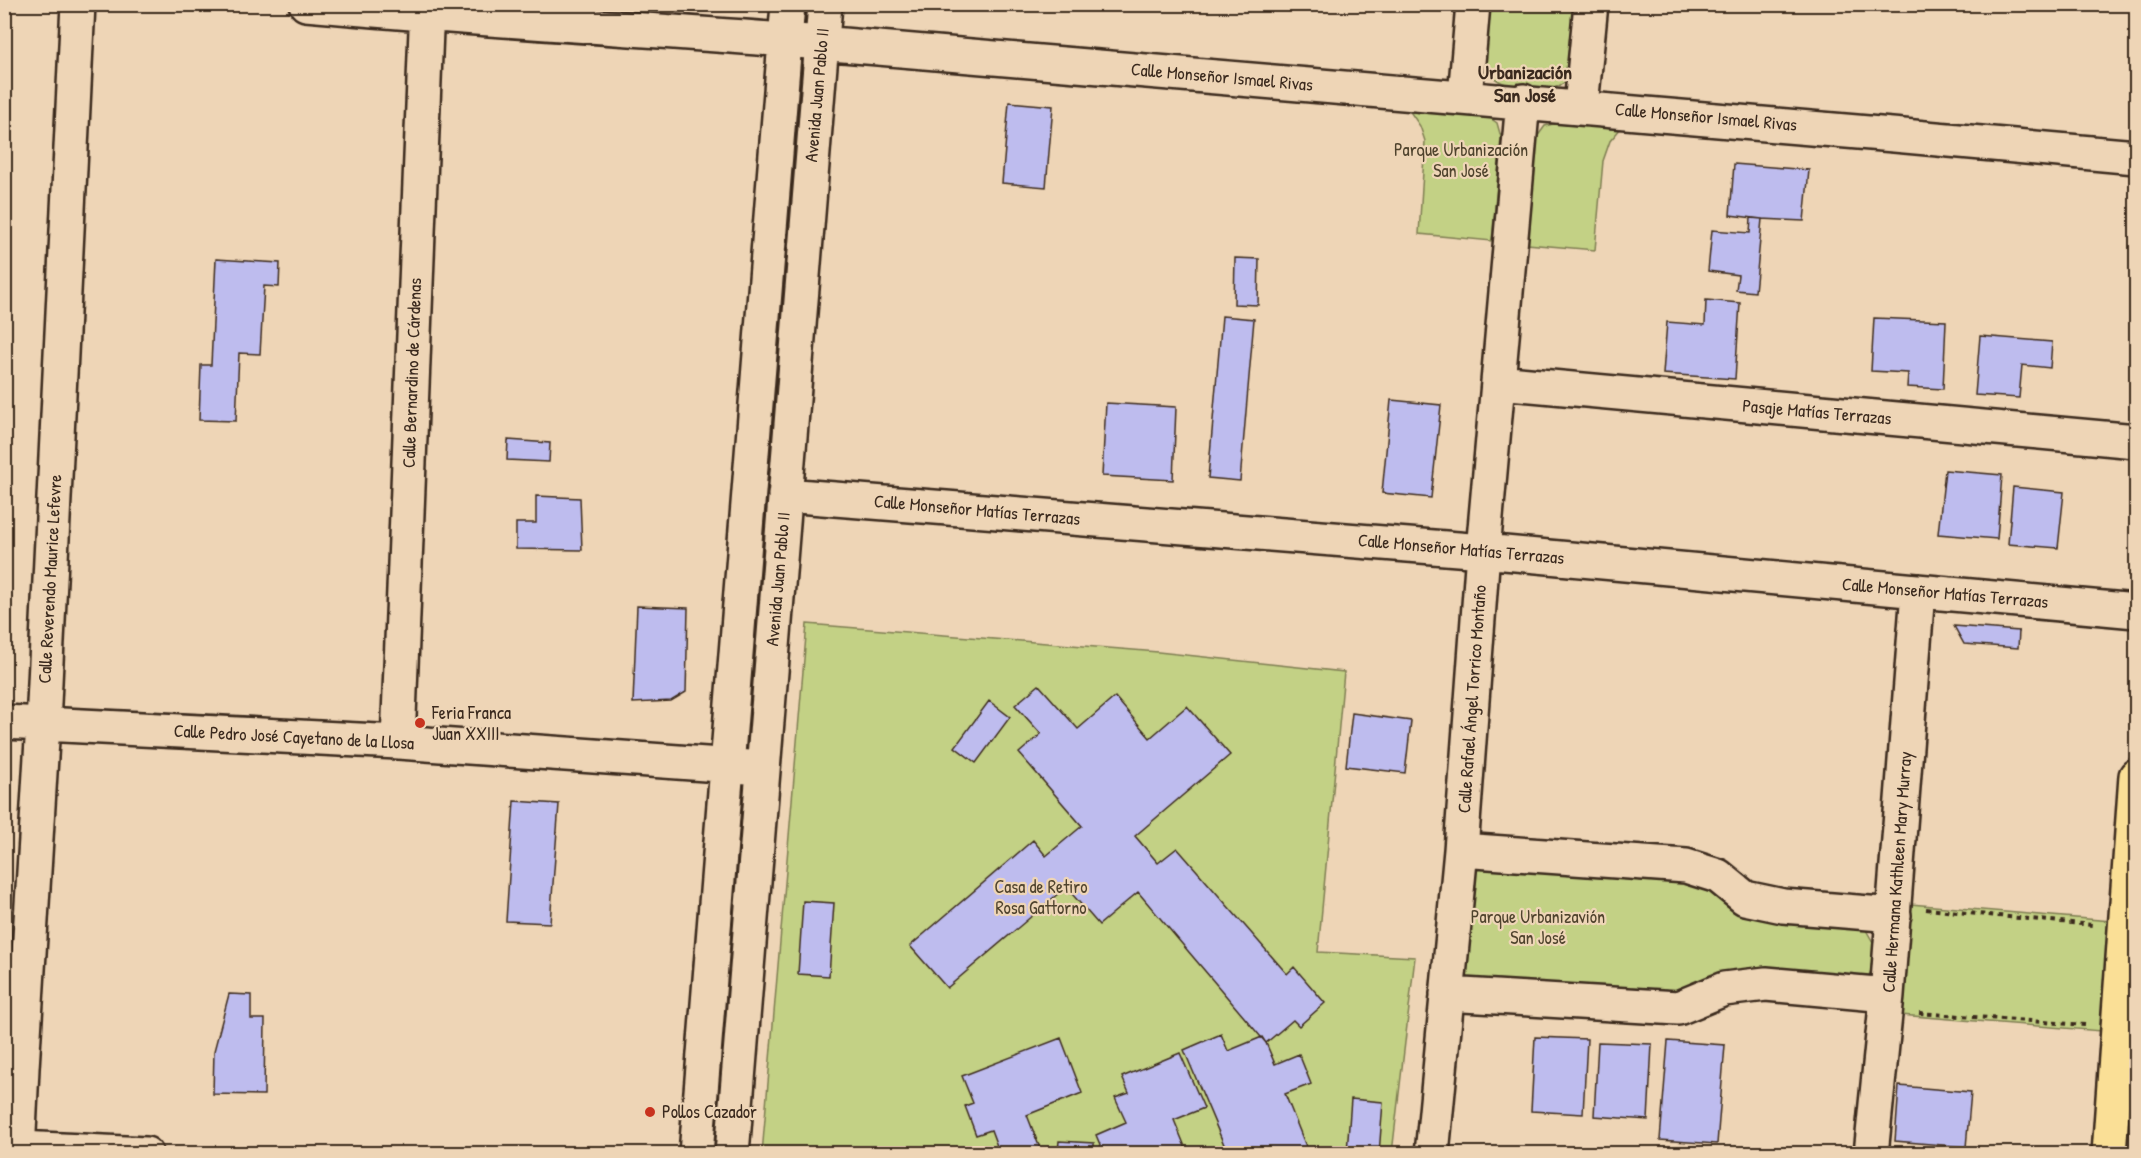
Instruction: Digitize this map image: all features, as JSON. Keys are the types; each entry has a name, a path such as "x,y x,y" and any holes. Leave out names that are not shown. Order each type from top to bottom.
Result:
{"main road":[{"path":"2109,1154 2136,776"}],"street":[{"name":"Calle Reverendo Maurice Lefevre","path":"18,1151 13,1068 43,724 78,4"},
{"name":"Calle Monseñor Ismael Rivas","path":"306,4 427,10 1581,106 2136,157"},
{"name":"Avenida Juan Pablo II","path":"696,1154 788,4"},
{"name":"Avenida Juan Pablo II","path":"732,1154 825,4"},
{"path":"1465,97 1473,4"},
{"path":"1581,106 1591,4"},
{"name":"Calle Bernardino de Cárdenas","path":"398,742 427,10"},
{"name":"Calle Rafael Ángel Torrico Montaño","path":"1432,1154 1461,850 1483,551 1522,102"},
{"name":"Pasaje Matías Terrazas","path":"1498,382 2136,441"},
{"name":"Calle Monseñor Matías Terrazas","path":"785,495 1483,551 2136,611"},
{"name":"Calle Hermana Kathleen Mary Murray","path":"1871,1154 1894,910 1918,591"},
{"name":"Calle Pedro José Cayetano de la Llosa","path":"4,722 398,742 762,768"},
{"path":"1461,850 1686,866 1718,876 1745,898 1783,906 1894,910"},
{"path":"1447,994 1678,1008 1724,989 1766,984 1886,1003"},
{"path":"18,1151 146,1154"}],"path":[{"path":"1894,910 2125,928"},
{"path":"1886,1003 2118,1028"}],"green space":[{"name":"Parque Urbanización San José","path":"1486,5 1575,5 1569,68 1564,83 1549,90 1540,90 1506,84 1494,78 1487,70 1482,47"},
{"name":"Parque Urbanización San José","path":"1409,110 1487,116 1497,123 1501,137 1492,241 1419,234 1425,141 1420,126"},
{"name":"Parque Urbanización San José","path":"1561,122 1622,127 1610,141 1603,161 1595,250 1527,244 1537,137 1545,126"},
{"name":"Casa de Retiro Rosa Gattorno","path":"807,624 1158,652 1344,672 1318,952 1415,957 1392,1153 762,1154"},
{"path":"742,809 752,809 726,1137 715,1136"},
{"name":"Parque Urbanizavión San José","path":"1476,867 1695,879 1739,907 1775,922 1841,922 1857,925 1866,930 1877,955 1868,978 1675,999 1470,980 1464,971"},
{"path":"1910,904 2111,921 2102,1031 1900,1015"}],"building":[{"path":"1009,102 1053,106 1046,187 1002,183"},
{"path":"1734,164 1809,170 1804,221 1730,215"},
{"path":"1751,218 1762,219 1755,292 1736,290 1738,275 1708,271 1712,230 1750,233"},
{"path":"1235,258 1259,259 1258,305 1234,304"},
{"path":"216,259 280,263 279,287 264,286 260,354 239,353 236,421 199,420 201,365 211,365"},
{"path":"1706,300 1740,303 1735,379 1663,374 1667,322 1705,325"},
{"path":"1222,316 1254,319 1240,481 1208,478"},
{"path":"1874,318 1946,321 1943,389 1907,387 1908,373 1871,371"},
{"path":"1980,336 2052,342 2050,368 2022,365 2019,398 1975,395"},
{"path":"1391,400 1441,405 1431,498 1382,493"},
{"path":"1106,403 1176,407 1173,480 1102,476"},
{"path":"508,440 550,443 549,462 507,460"},
{"path":"1945,470 2002,475 1997,539 1938,534"},
{"path":"2013,487 2064,492 2058,548 2008,544"},
{"path":"536,496 580,498 582,550 516,549 516,523 536,523"},
{"path":"637,606 688,608 686,692 671,701 633,703"},
{"path":"1954,626 2019,631 2018,648 1964,644"},
{"path":"1039,685 1078,729 1115,697 1150,738 1187,706 1230,755 1135,836 1158,863 1177,848 1287,974 1294,967 1325,1003 1299,1026 1293,1020 1266,1043 1138,892 1099,925 1066,887 947,988 910,946 1033,840 1046,856 1082,826 1019,753 1041,734 1015,705"},
{"path":"989,701 1010,717 976,763 955,747"},
{"path":"1352,713 1411,721 1405,773 1346,766"},
{"path":"514,801 559,804 550,923 506,921"},
{"path":"803,901 834,903 829,976 798,974"},
{"path":"229,994 251,995 251,1019 265,1019 264,1095 213,1094 214,1051"},
{"path":"1221,1034 1228,1051 1262,1037 1275,1064 1299,1054 1311,1084 1285,1094 1309,1154 1210,1154 1225,1147 1184,1050"},
{"path":"1535,1037 1587,1039 1583,1114 1531,1111"},
{"path":"1061,1038 1082,1093 1027,1115 1041,1151 1058,1152 1059,1141 1094,1143 1094,1154 1000,1154 991,1130 976,1135 965,1106 973,1103 962,1076"},
{"path":"1668,1041 1725,1045 1717,1144 1660,1140"},
{"path":"1598,1042 1652,1044 1648,1120 1594,1116"},
{"path":"1180,1053 1204,1108 1174,1120 1188,1154 1104,1154 1096,1135 1126,1122 1115,1098 1129,1093 1122,1077"},
{"path":"1899,1086 1971,1092 1966,1147 1895,1141"},
{"path":"1351,1099 1383,1102 1379,1154 1347,1152"}],"place":[{"name":"Feria Franca Juan XXIII","path":"420,723"},
{"name":"Pollos Cazador","path":"650,1112"}],"district":[{"name":"Urbanización San José","path":"1525,84"}]}
